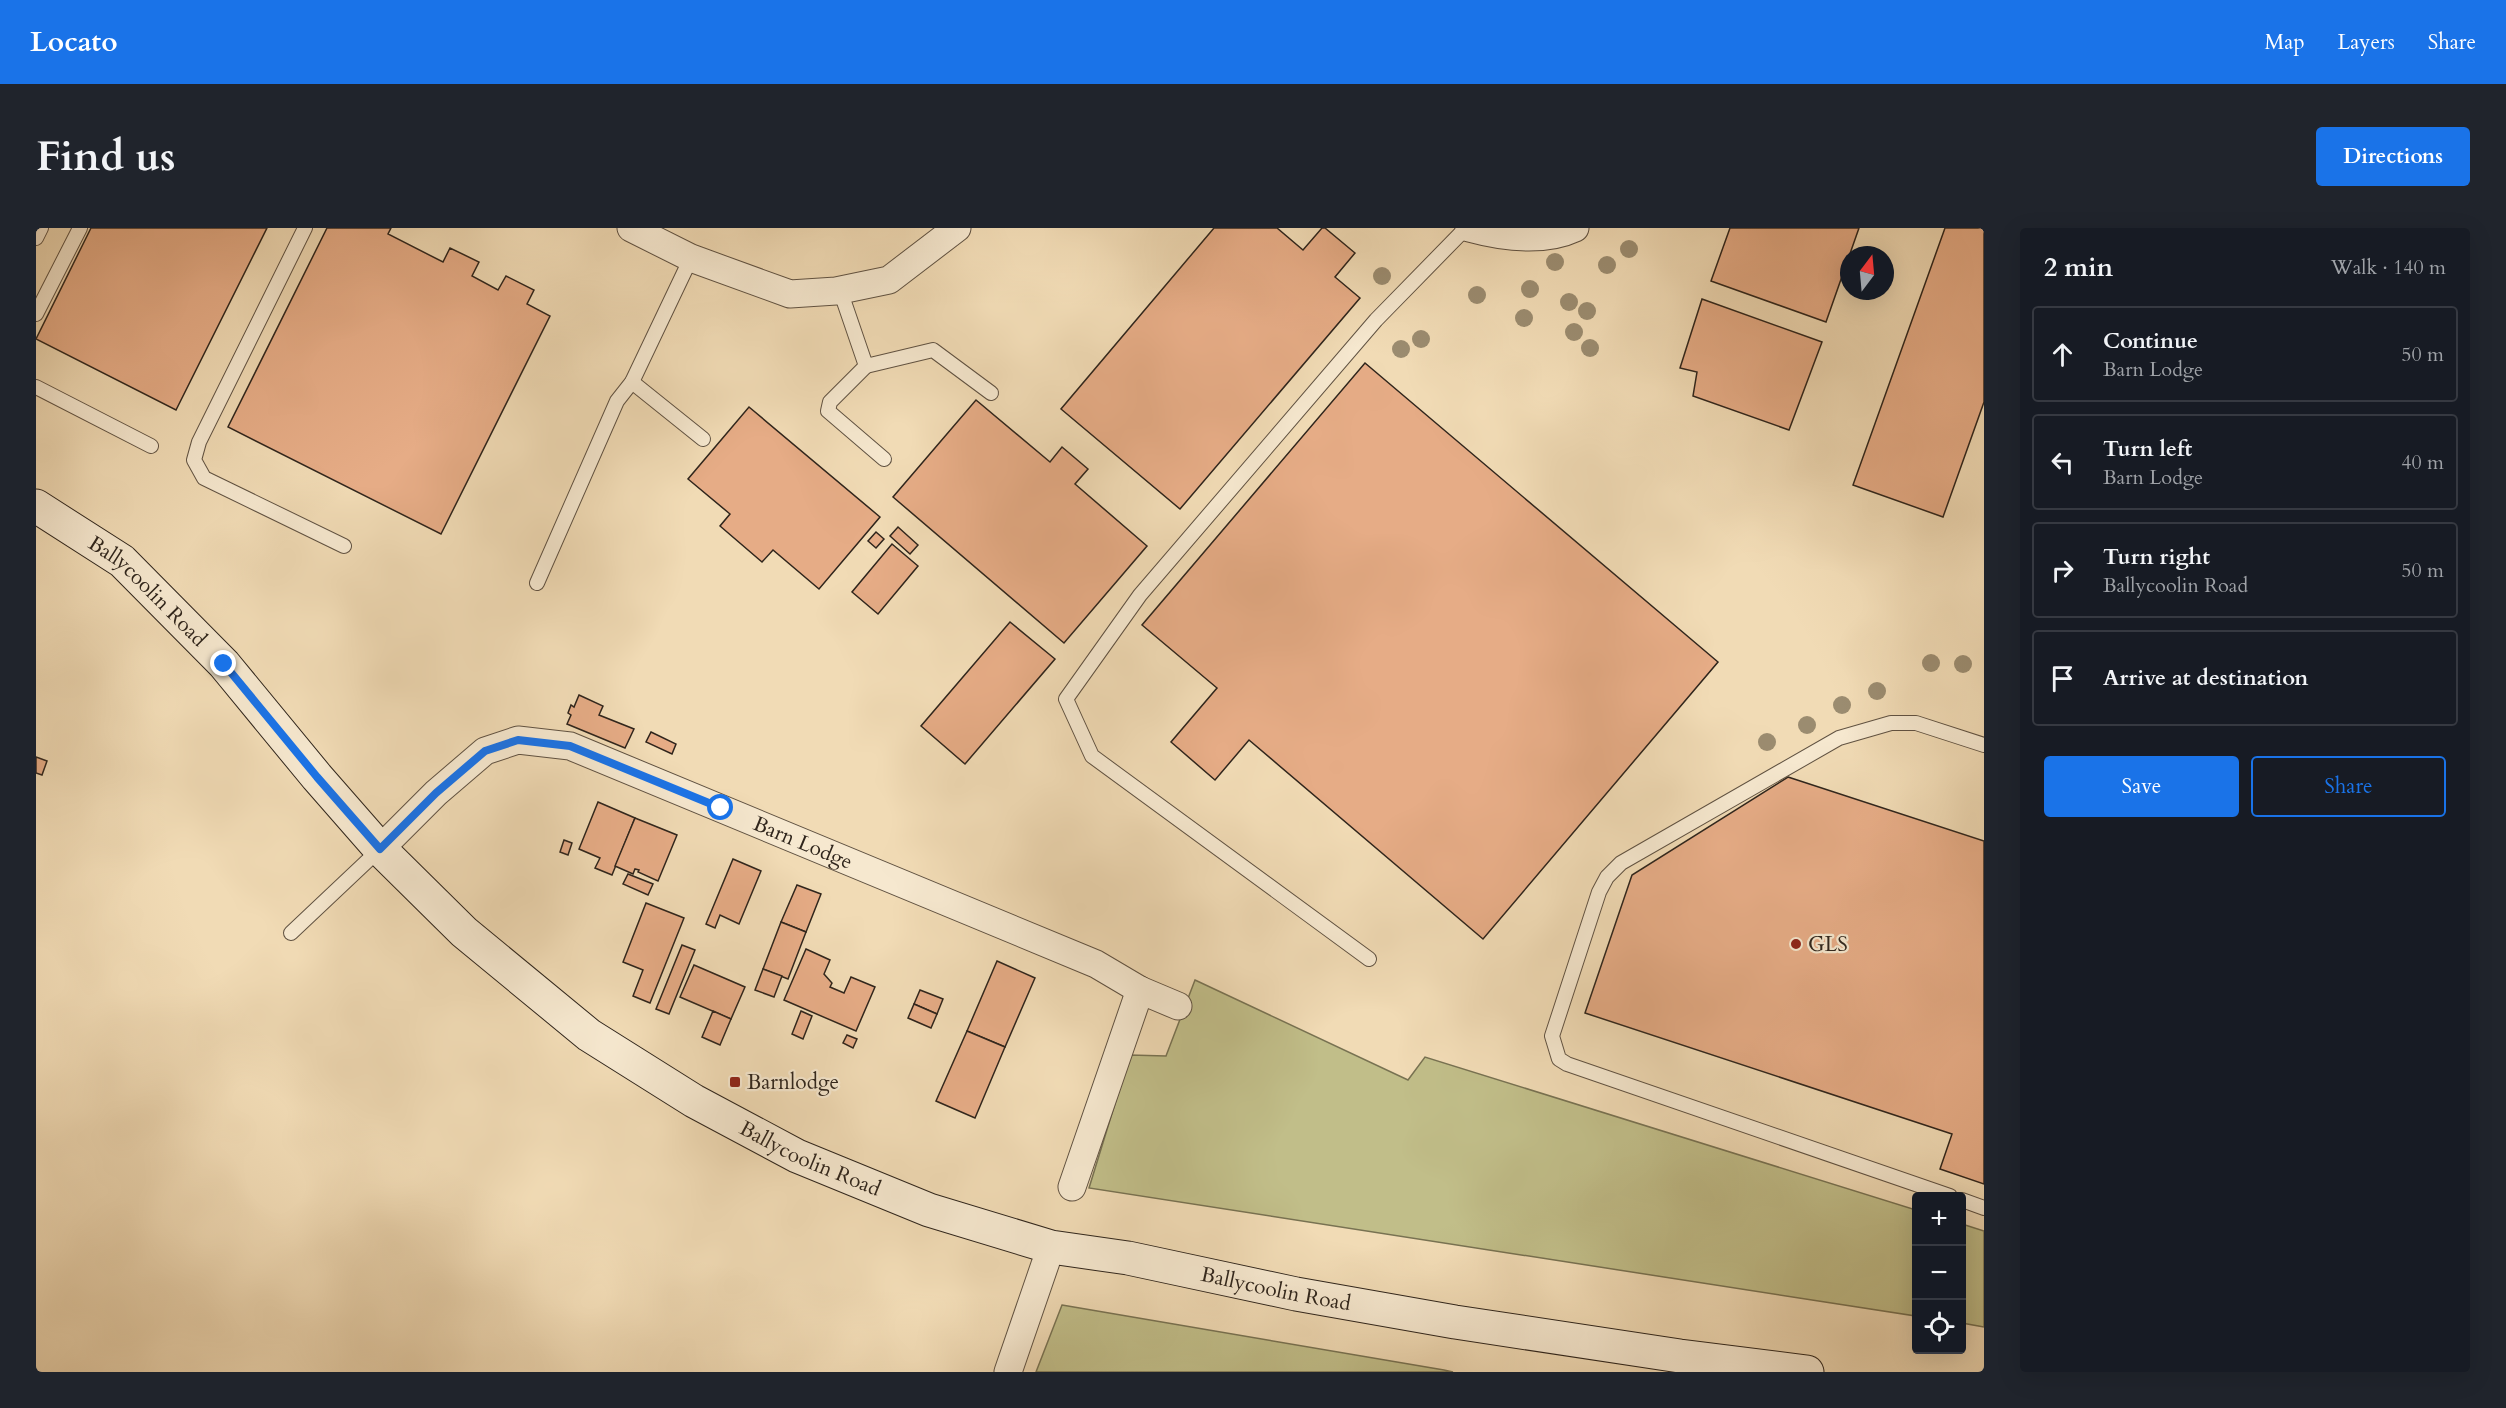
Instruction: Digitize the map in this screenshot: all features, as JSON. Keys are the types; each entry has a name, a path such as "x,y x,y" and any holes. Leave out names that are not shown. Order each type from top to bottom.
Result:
{"street":[{"path":"631,228 691,258 790,294 840,290 889,280 957,228"},
{"path":"1467,228 1517,237 1548,236 1575,228"},
{"name":"Ballycoolin Road","path":"36,506 122,561 224,664 380,849 464,932 589,1035 694,1101 796,1156 929,1210 1051,1246 1128,1258 1296,1294 1455,1322 1680,1356 1807,1372"},
{"name":"Barn Lodge","path":"380,849 436,793 485,751 518,740 570,746 1096,964 1140,990 1178,1006"},
{"path":"1072,1187 1140,990"},
{"path":"1008,1372 1051,1246"}],"lane":[{"path":"36,238 41,228"},
{"path":"36,314 80,228"},
{"path":"306,228 199,442 194,460 204,478 344,546"},
{"path":"1369,959 1092,756 1066,699 1140,595 1376,320 1467,228"},
{"path":"537,583 617,401 632,382 691,258"},
{"path":"840,290 866,366"},
{"path":"884,459 828,411 830,402 866,366 933,350 991,393"},
{"path":"632,382 702,439"},
{"path":"36,387 151,446"},
{"path":"1936,1192 1567,1064 1559,1059 1552,1036 1599,892 1606,877 1621,863 1839,738 1891,723 1916,723 1984,745"},
{"path":"291,933 380,849"},
{"path":"1966,1201 1984,1208"}],"shaded area":[{"path":"1195,980 1408,1080 1425,1057 1912,1209 1912,1315 1089,1188 1130,1055 1166,1056"},
{"path":"1966,1225 1984,1231 1984,1327 1966,1324"},
{"path":"1062,1305 1444,1370 1453,1372 1036,1372"}],"building":[{"path":"91,228 267,228 176,410 36,339"},
{"path":"327,228 391,228 388,234 443,262 450,248 479,262 472,276 498,290 506,276 534,290 527,304 550,316 441,534 228,427"},
{"path":"1214,228 1277,228 1303,250 1322,228 1325,228 1355,253 1335,277 1360,298 1180,509 1061,409"},
{"path":"1730,228 1859,228 1853,246 1840,246 1840,282 1826,322 1711,281"},
{"path":"1945,228 1984,228 1984,402 1943,517 1853,485"},
{"path":"1702,299 1822,342 1789,430 1693,396 1697,372 1680,368"},
{"path":"1365,363 1718,662 1483,939 1249,740 1215,780 1171,742 1217,688 1142,625"},
{"path":"976,400 1050,462 1062,447 1088,469 1075,484 1147,546 1064,643 893,497"},
{"path":"749,407 880,517 819,589 773,550 762,562 720,526 730,514 688,479"},
{"path":"898,527 918,545 910,554 890,536"},
{"path":"876,532 884,539 876,548 868,541"},
{"path":"892,544 918,566 878,614 852,592"},
{"path":"1010,622 1055,659 965,764 921,726"},
{"path":"579,695 603,706 599,715 634,729 625,748 567,724 571,715 568,713 571,705 574,707"},
{"path":"651,732 676,744 672,754 646,742"},
{"path":"36,757 47,761 42,775 36,773"},
{"name":"GLS","path":"1788,777 1984,841 1984,1184 1940,1169 1952,1134 1585,1013 1632,875"},
{"path":"598,802 635,818 612,875 595,868 600,858 579,849"},
{"path":"635,818 677,835 658,881 638,872 639,870 635,869 633,874 615,866"},
{"path":"564,840 572,843 568,855 560,852"},
{"path":"733,859 761,871 739,924 720,915 715,928 706,924"},
{"path":"628,874 653,884 648,895 623,884"},
{"path":"797,885 821,894 806,932 781,922"},
{"path":"646,903 684,918 650,1003 633,996 643,970 623,962"},
{"path":"781,922 806,932 788,979 763,969"},
{"path":"682,945 695,950 669,1014 656,1009"},
{"path":"806,949 830,960 824,974 832,983 830,987 844,993 851,977 875,987 856,1031 784,1000"},
{"path":"997,961 1035,978 1005,1047 967,1031"},
{"path":"694,965 745,987 731,1019 680,997"},
{"path":"763,969 782,976 774,997 755,990"},
{"path":"920,990 943,999 937,1014 914,1004"},
{"path":"914,1004 937,1014 931,1028 908,1018"},
{"path":"713,1011 731,1019 720,1045 702,1037"},
{"path":"801,1011 812,1016 803,1039 792,1034"},
{"path":"967,1031 1005,1047 975,1118 936,1101"},
{"path":"847,1035 857,1039 853,1048 843,1043"}],"place":[{"name":"GLS","path":"1796,944"},
{"name":"Barnlodge","path":"735,1082"}],"route":[{"path":"224,664 380,849 436,793 485,751 518,740 570,746 721,808"}]}
